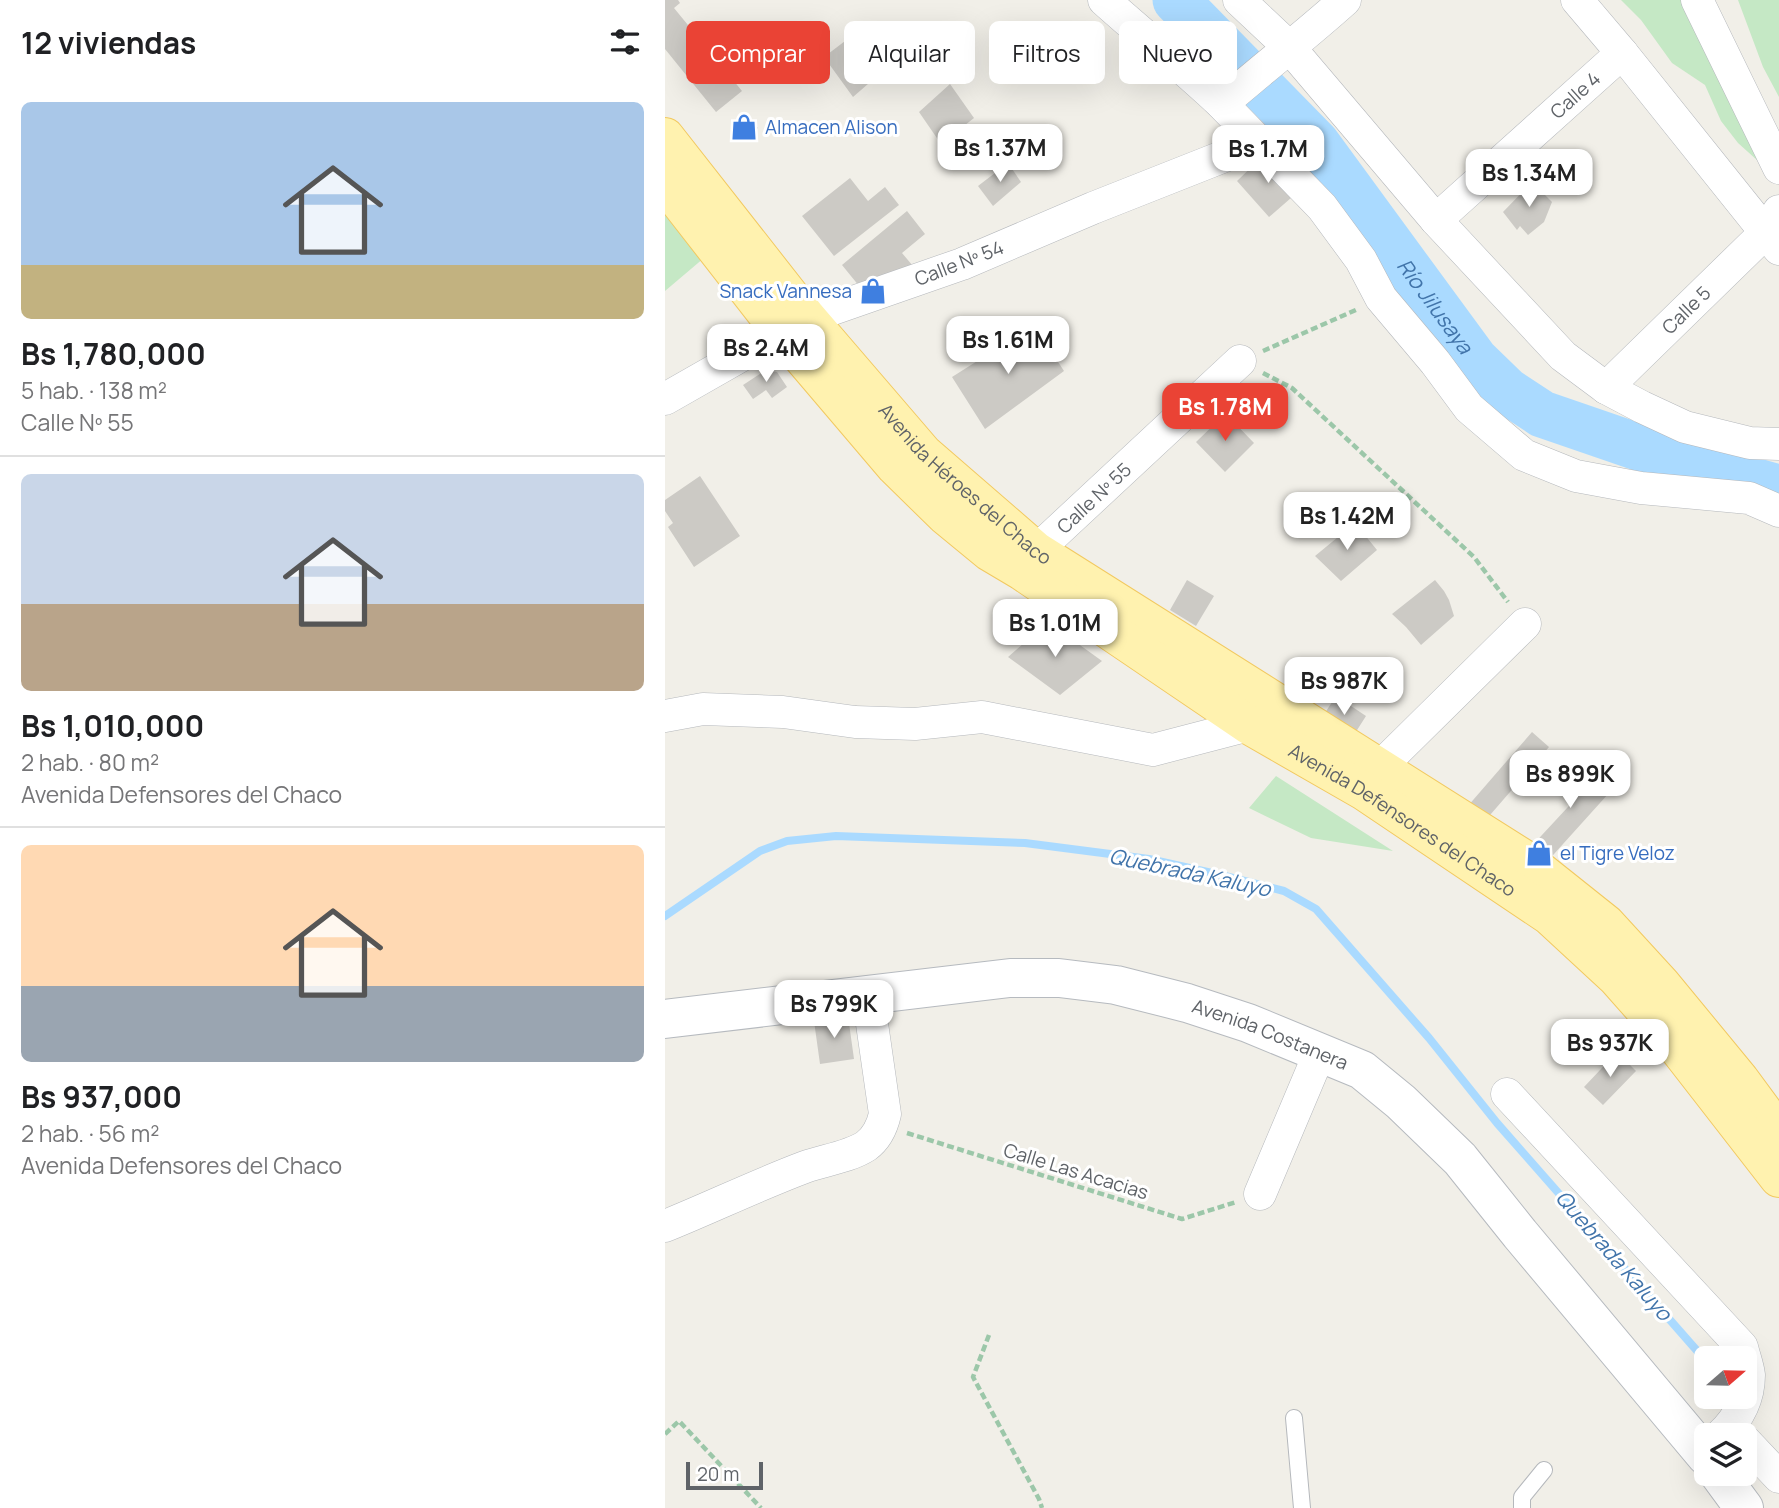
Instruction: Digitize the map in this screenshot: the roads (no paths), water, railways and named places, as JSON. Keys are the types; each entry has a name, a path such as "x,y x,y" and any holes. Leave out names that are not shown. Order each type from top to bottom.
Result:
{"main road":[{"path":"665,136 677,183"},
{"name":"Avenida Defensores del Chaco","path":"677,183 794,325 904,474 945,515 991,552 1029,561 1258,711 1372,779 1550,916 1616,976 1671,1039 1779,1178"},
{"path":"1372,779 1527,861 1606,924 1661,984 1779,1132"},
{"name":"Avenida Costanera","path":"665,1019 1010,978 1116,985 1187,1003 1248,1023 1362,1070 1401,1102 1460,1159 1520,1234 1699,1423"},
{"name":"Avenida Costanera","path":"1736,1486 1744,1508"}],"street":[{"path":"1104,0 1196,79 1231,96 1260,142 1322,208 1361,260 1381,298 1435,362 1469,408 1524,455 1576,475 1641,488 1749,498 1779,511"},
{"path":"1239,0 1280,55 1563,356 1607,388 1685,427 1750,443 1779,444"},
{"path":"1231,96 1345,0"},
{"path":"1577,0 1775,230"},
{"path":"1697,0 1779,168"},
{"name":"Calle 4","path":"1436,220 1622,53"},
{"name":"Calle Nº 54","path":"665,399 794,325 962,264 1093,208 1260,142"},
{"name":"Calle 5","path":"1607,388 1775,230"},
{"name":"Calle Nº 55","path":"1029,561 1240,361"},
{"path":"1372,779 1525,624"},
{"path":"665,716 703,709 783,712 855,722 915,724 982,717 1153,750 1258,711"},
{"path":"665,1226 778,1177 859,1150 869,1144 883,1125 885,1114 868,996"},
{"path":"1260,1195 1320,1052"},
{"path":"1507,1094 1742,1347 1749,1374 1745,1402 1734,1423"},
{"path":"1757,1465 1779,1477"}],"lane":[{"path":"1294,1418 1302,1508"},
{"path":"1522,1508 1522,1497 1544,1470"}],"waterway":[{"name":"Río Jilusaya","path":"1176,0 1316,143 1475,360 1507,391 1542,414 1670,458 1779,488"},
{"name":"Quebrada Kaluyo","path":"665,916 760,851 787,841 836,836 1025,843 1149,859 1284,891 1316,909 1429,1038 1497,1123 1694,1347"}],"place":[{"name":"Almacen Alison","path":"744,127"},
{"name":"Snack Vannesa","path":"873,291"},
{"name":"el Tigre Veloz","path":"1539,853"}]}
